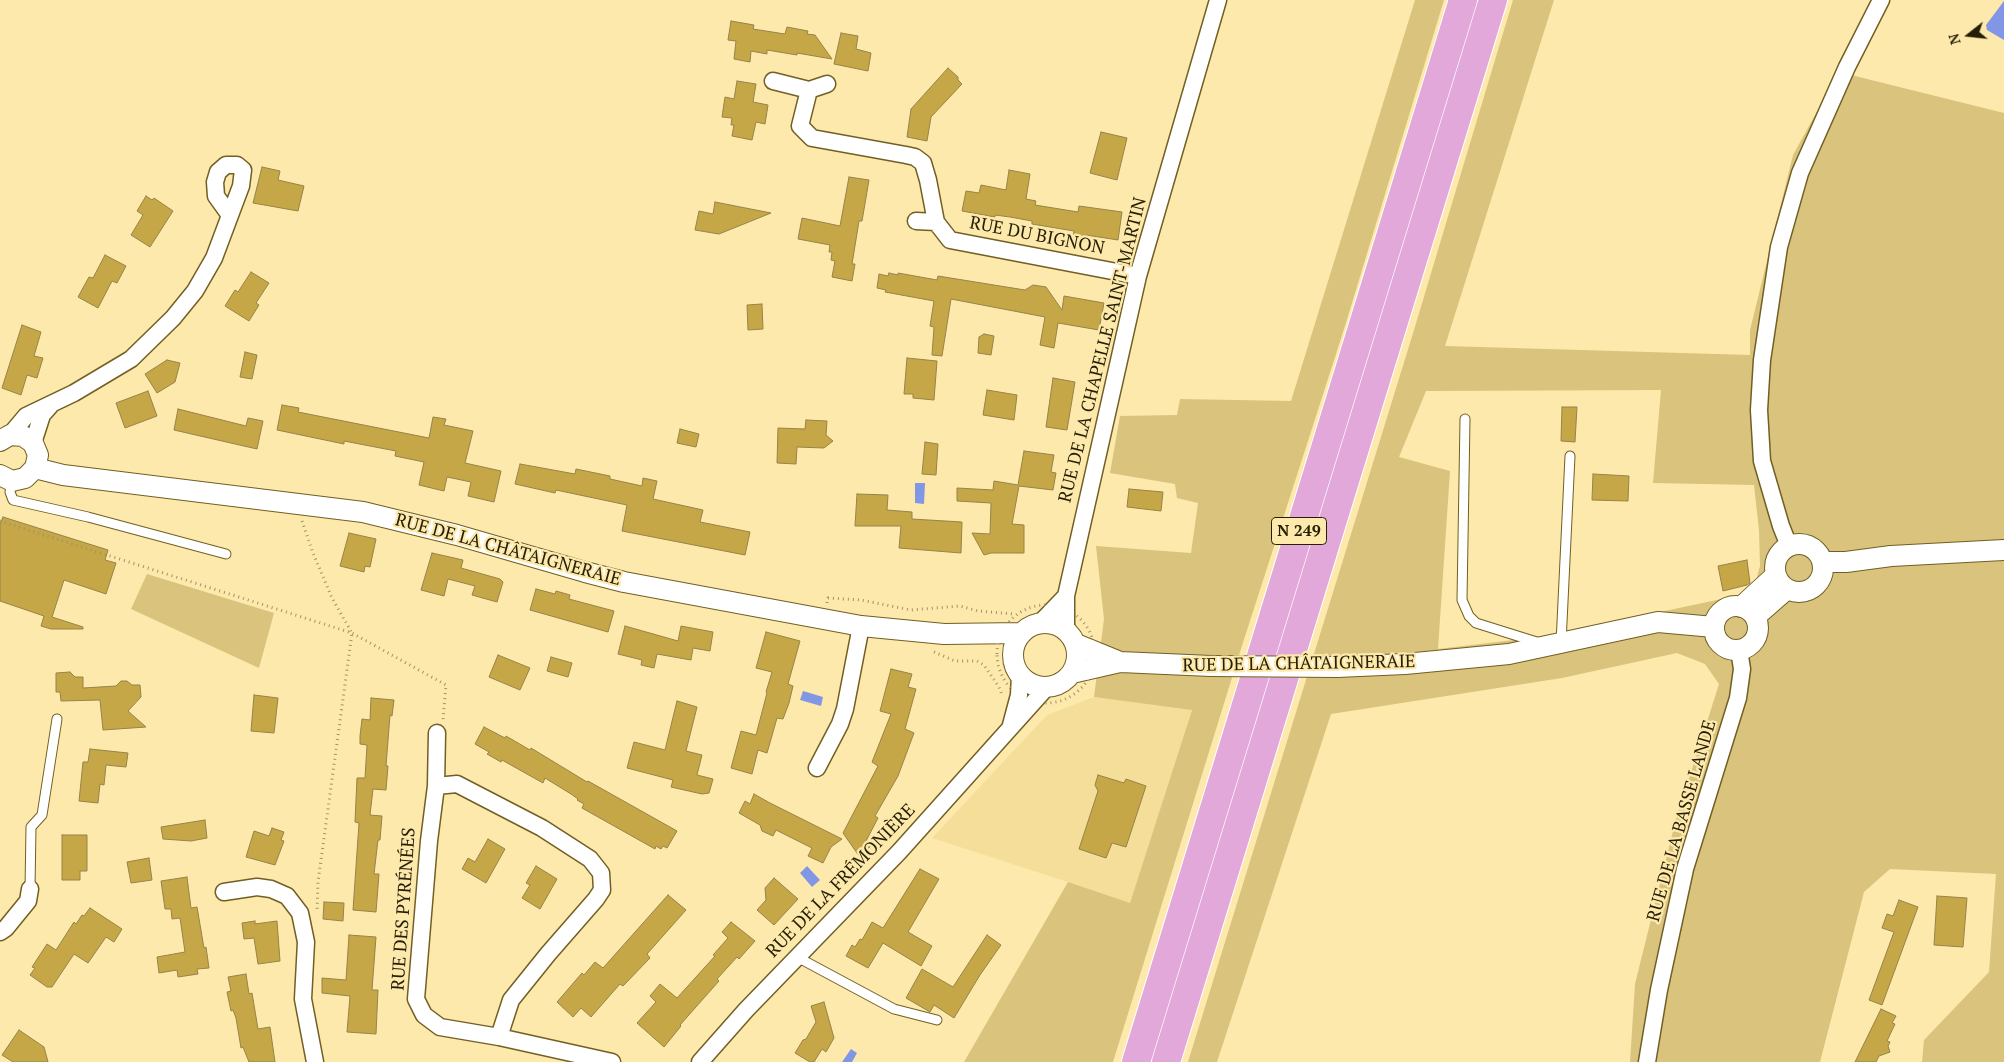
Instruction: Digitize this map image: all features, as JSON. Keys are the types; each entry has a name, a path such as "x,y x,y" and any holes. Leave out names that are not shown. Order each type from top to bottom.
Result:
{"highway":[{"name":"N 249","path":"1136,1062 1463,0"},
{"name":"N 249","path":"1166,1062 1493,0"}],"street":[{"name":"RUE DE LA CHAPELLE SAINT-MARTIN","path":"1071,637 1062,603 1138,276 1218,0"},
{"path":"1789,546 1762,462 1759,410 1762,360 1780,247 1800,173 1847,67 1881,0"},
{"path":"773,81 809,90 827,84"},
{"path":"809,90 800,126 812,138 906,155 914,157 923,163 936,222 916,221"},
{"path":"5,438 26,416 74,394 131,359 173,318 195,291 214,258 229,214"},
{"name":"RUE DU BIGNON","path":"936,222 950,240 1138,276"},
{"path":"33,443 42,415 50,406"},
{"path":"5,438 23,436 33,443 38,455 36,468 26,478 6,478"},
{"name":"RUE DE LA CHÂTAIGNERAIE","path":"36,468 63,474 363,512 624,582 862,626 944,634 979,634 1004,645"},
{"path":"1806,545 1813,548 1819,554 1822,562 1823,570 1817,584 1802,592 1781,582 1775,568 1779,555 1789,546 1806,545"},
{"path":"1822,562 1846,562 1891,556 2004,550"},
{"path":"1748,612 1781,582"},
{"path":"1040,623 1062,603"},
{"path":"1729,607 1748,612 1758,631 1752,644 1739,650 1732,650 1721,644 1714,633 1718,615 1729,607"},
{"name":"RUE DE LA CHÂTAIGNERAIE","path":"1048,687 1065,680 1072,673 1094,660 1210,666 1337,667 1405,664 1509,654 1658,622 1714,627"},
{"path":"1048,687 1032,684 1018,687 1015,666 1004,645 1017,639 1019,623 1030,626 1049,623 1071,637 1094,660"},
{"path":"817,768 840,724 845,710 862,626"},
{"path":"1071,637 1077,659 1072,673"},
{"name":"RUE DE LA BASSE LANDE","path":"1647,1062 1659,990 1685,869 1738,698 1742,668 1739,650"},
{"name":"RUE DE LA FRÉMONIÈRE","path":"700,1062 746,1010 899,852 1010,727 1018,687 1048,687"},
{"name":"RUE DES PYRÉNÉES","path":"438,733 436,786 429,841 416,999 424,1015 440,1027 499,1037 612,1062"},
{"path":"436,786 457,784 542,828 590,859 601,873 602,890 511,1000 499,1037"},
{"path":"224,892 257,887 271,889 287,896 300,913 306,942 304,999 315,1062"},
{"path":"3,930 28,901 30,888"}],"lane":[{"path":"1465,420 1462,600 1469,616 1476,623 1555,644 1570,456"},
{"path":"6,478 13,500 88,517 226,554"},
{"path":"30,888 31,827 42,815 57,719"},
{"path":"797,957 894,1009 937,1020"}],"path":[{"path":"296,504 313,554 332,598 352,633 318,882 317,920"},
{"path":"0,521 352,633 446,685 442,730 438,733"},
{"path":"824,619 828,598 869,601 911,610 960,606 1019,623"},
{"path":"994,679 1018,687 1052,703 1069,698 1085,684 1094,660 1091,634 1086,625 1077,616 1062,603 1038,605 1019,623"},
{"path":"1018,687 996,654 1004,645 1009,621 1019,623"},
{"path":"931,650 955,661 977,661 984,665 999,687 1010,727"}],"shaded area":[{"path":"1415,0 1444,0 1345,326 1239,655 1113,1062 964,1062 1068,882 1130,903 1192,710 1094,697 1104,619 1096,546 1191,553 1198,503 1177,498 1175,484 1110,473 1120,416 1177,415 1180,399 1291,401"},
{"path":"1513,0 1554,0 1445,346 1750,355 1750,330 1793,155 1841,68 1855,76 2004,113 2004,1062 1922,1062 1924,1040 1989,972 1996,874 1890,869 1864,892 1820,1062 1630,1062 1635,984 1676,819 1719,684 1705,664 1677,653 1562,678 1331,714 1217,1062 1188,1062 1414,330","holes":["1661,390 1653,483 1754,485 1759,530 1760,566 1755,584 1745,594 1547,636 1438,649 1450,471 1399,457 1426,391"]},
{"path":"147,574 274,613 259,668 131,609"},
{"path":"1094,697 1192,709 1130,904 932,838 1047,715"}],"water":[{"path":"2004,1 2004,40 1987,30 1986,25"},
{"path":"915,483 925,483 924,504 915,503"},
{"path":"803,691 823,697 821,706 800,700"},
{"path":"807,866 820,880 812,887 800,873"},
{"path":"851,1049 857,1053 852,1062 842,1062"}],"building":[{"path":"731,21 754,25 753,29 785,34 787,27 808,31 807,34 815,35 832,59 767,50 767,54 751,51 750,62 734,59 736,41 728,40"},
{"path":"841,33 858,36 856,49 871,53 868,71 834,64"},
{"path":"948,68 958,77 962,84 931,117 927,141 907,137 911,109"},
{"path":"737,81 756,84 753,102 768,105 765,124 756,122 752,140 732,136 734,125 731,125 732,118 722,117 725,97 734,99"},
{"path":"1101,132 1127,138 1117,180 1090,173"},
{"path":"262,167 280,171 278,180 304,186 298,211 253,203"},
{"path":"1009,170 1030,174 1026,199 1036,201 1035,205 1078,212 1079,206 1122,212 1118,240 1086,235 1085,241 1073,238 1074,231 1032,224 1032,221 1010,217 995,215 995,217 962,211 966,191 979,193 981,185 1006,190"},
{"path":"849,177 869,180 862,221 859,221 852,264 855,264 852,281 832,277 835,261 831,260 832,252 829,252 830,245 798,239 802,218 840,226"},
{"path":"146,196 152,200 154,198 173,211 150,247 131,235 143,215 137,211"},
{"path":"715,202 771,213 719,234 695,230 699,211 713,214"},
{"path":"105,255 126,266 117,283 112,281 98,308 78,297 89,277 93,278"},
{"path":"251,272 269,283 256,303 259,305 249,321 225,306 235,290 238,292"},
{"path":"889,273 937,280 938,276 1025,290 1033,285 1046,287 1062,310 1064,296 1104,303 1099,330 1058,323 1054,348 1040,345 1045,317 951,299 942,356 932,355 934,327 930,326 934,301 885,292 886,290 877,288 879,274 888,276"},
{"path":"762,304 763,329 748,330 747,305"},
{"path":"22,325 41,332 34,356 43,358 37,378 27,375 21,395 2,388"},
{"path":"984,334 994,336 991,355 978,353 979,337"},
{"path":"245,352 257,355 252,379 240,377"},
{"path":"907,358 937,361 934,400 913,398 913,394 904,394"},
{"path":"167,360 180,363 175,382 157,393 145,374"},
{"path":"1053,378 1075,382 1067,430 1046,427"},
{"path":"987,390 1017,395 1014,420 983,415"},
{"path":"148,391 157,416 125,428 116,403"},
{"path":"282,405 299,408 298,412 429,438 433,417 446,419 444,425 473,431 465,463 501,471 494,502 468,496 471,482 447,477 444,491 419,485 424,462 395,456 396,451 344,441 344,444 277,430"},
{"path":"1562,407 1577,407 1575,442 1561,441"},
{"path":"178,409 246,426 248,418 263,421 257,449 174,430"},
{"path":"806,420 827,421 826,435 833,441 824,448 797,447 796,464 777,463 778,428 805,429"},
{"path":"680,429 699,434 696,447 677,443"},
{"path":"925,442 938,444 936,475 922,474"},
{"path":"1024,451 1054,455 1051,472 1056,473 1053,490 1019,486 1012,524 1024,525 1024,553 991,553 984,555 972,533 990,534 991,503 957,501 957,488 993,490 994,481 1018,485"},
{"path":"520,464 575,474 576,469 610,476 610,479 642,486 643,478 657,481 653,499 703,510 700,522 750,532 745,555 622,531 627,505 556,490 555,493 515,484"},
{"path":"1593,474 1629,476 1628,501 1592,500"},
{"path":"1129,489 1163,492 1161,511 1127,507"},
{"path":"857,494 888,495 887,510 912,512 912,519 962,522 961,553 899,548 901,526 855,526"},
{"path":"3,517 108,550 105,560 116,563 106,594 64,580 52,617 83,627 83,629 51,629 41,626 44,616 0,601 0,525"},
{"path":"349,533 376,539 370,567 365,566 364,572 340,566"},
{"path":"432,553 463,560 461,568 500,579 503,582 497,602 472,595 475,586 448,579 444,596 421,590"},
{"path":"1747,560 1750,583 1723,591 1718,566"},
{"path":"536,589 555,594 556,591 570,595 569,599 614,611 608,632 530,610"},
{"path":"625,626 678,641 681,626 713,632 710,651 693,648 691,660 657,654 654,668 641,665 642,660 618,654"},
{"path":"766,632 800,641 788,684 793,686 789,703 783,719 777,718 767,753 758,750 752,774 731,768 741,731 756,735 767,693 772,672 756,668"},
{"path":"498,655 530,668 520,690 489,677"},
{"path":"551,657 572,663 568,677 547,671"},
{"path":"891,669 912,674 908,687 916,689 905,729 914,733 898,776 875,816 878,818 866,841 871,846 859,856 843,833 878,766 872,762 891,714 880,711"},
{"path":"70,672 75,677 83,677 83,688 116,686 121,681 127,681 132,685 140,685 141,697 128,711 146,727 103,730 100,700 61,701 60,692 56,692 56,673"},
{"path":"254,695 278,698 274,733 251,731"},
{"path":"371,698 394,700 392,716 390,715 386,790 373,789 370,815 382,816 374,874 379,874 376,912 353,910 359,823 355,822 357,778 365,778 367,745 360,744 360,736 362,719 370,720"},
{"path":"677,701 697,707 686,751 702,755 697,775 713,779 709,793 702,794 671,787 673,780 627,768 634,742 665,750"},
{"path":"484,727 505,738 506,736 530,750 531,748 587,782 677,831 667,848 663,846 661,849 656,846 655,849 582,808 584,804 578,799 545,778 543,783 502,760 501,762 487,754 489,752 475,744"},
{"path":"90,749 128,753 126,767 106,765 104,785 100,784 98,803 79,801 83,762 88,762"},
{"path":"1098,775 1124,783 1126,779 1146,786 1126,847 1112,843 1106,858 1079,849 1098,791 1095,785"},
{"path":"754,794 842,839 831,847 823,863 808,856 812,848 776,830 773,836 762,831 760,825 739,813 745,801 750,804"},
{"path":"205,820 207,838 191,841 163,839 161,827"},
{"path":"272,828 284,832 281,840 284,841 275,865 246,857 254,831 269,836"},
{"path":"62,835 87,835 87,871 80,871 80,880 62,880"},
{"path":"488,839 505,849 486,883 462,869 468,858 475,862"},
{"path":"149,858 152,880 131,883 127,862"},
{"path":"536,866 557,879 540,909 522,898 530,885 526,883"},
{"path":"920,869 939,879 908,932 932,946 921,966 883,943 868,968 846,956 852,945 855,947 860,939 862,940 872,922 883,928"},
{"path":"187,877 191,908 197,907 209,968 197,969 198,974 178,977 177,970 159,973 157,957 185,952 180,918 172,919 171,909 165,909 161,881"},
{"path":"774,878 798,899 774,925 757,910 766,900 765,888"},
{"path":"668,895 686,910 647,954 650,958 623,986 620,984 591,1017 581,1008 573,1017 557,1002 582,973 584,975 595,962 603,968"},
{"path":"1937,896 1967,898 1963,947 1934,945"},
{"path":"1899,900 1918,907 1882,1005 1869,1000 1894,932 1882,928 1887,914 1893,916"},
{"path":"324,902 344,903 343,921 323,919"},
{"path":"90,908 122,929 114,942 106,937 88,963 74,954 52,987 47,987 30,975 35,968 32,967 47,944 56,950 74,922 76,924"},
{"path":"255,921 255,924 277,921 280,961 258,964 254,938 244,939 242,923"},
{"path":"731,922 755,941 717,979 719,981 680,1025 664,1047 637,1023 656,1002 650,996 660,984 677,998 715,956 713,955 728,938 722,932"},
{"path":"349,935 376,937 372,990 378,990 376,1034 347,1032 350,996 322,993 322,978 346,980"},
{"path":"987,935 1001,945 954,1018 934,1005 930,1012 906,998 922,969 953,987"},
{"path":"246,974 249,994 252,993 258,1029 270,1027 275,1062 249,1062 243,1047 241,1048 236,1018 233,1010 231,1011 227,992 231,991 228,977"},
{"path":"824,1002 834,1038 826,1052 822,1049 814,1062 810,1062 795,1053 816,1022 811,1006"},
{"path":"1881,1009 1896,1016 1892,1023 1895,1024 1887,1041 1890,1042 1888,1046 1890,1052 1879,1056 1876,1062 1855,1062"},
{"path":"19,1030 44,1047 48,1062 13,1062 2,1055"}]}
